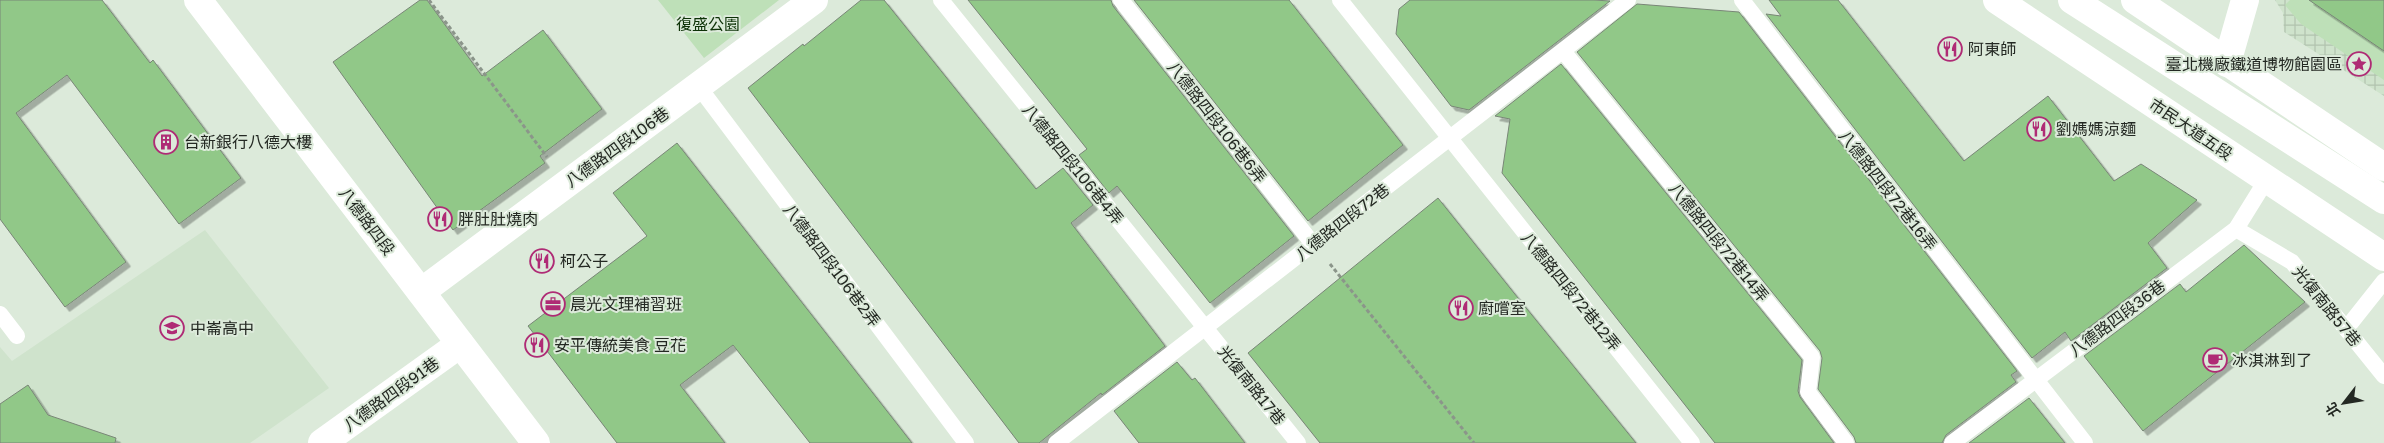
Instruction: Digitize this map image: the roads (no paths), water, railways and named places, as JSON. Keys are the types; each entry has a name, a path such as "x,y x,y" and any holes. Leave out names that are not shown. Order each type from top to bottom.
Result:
{"main road":[{"name":"八德路四段","path":"198,0 536,443"},
{"name":"八德路四段106巷","path":"421,292 814,0"},
{"name":"市民大道五段","path":"1997,0 2384,257"},
{"path":"2072,0 2384,200"},
{"path":"2134,0 2384,167"},
{"path":"2227,63 2245,0"},
{"name":"八德路四段91巷","path":"322,443 460,344"}],"lane":[{"name":"八德路四段106巷4弄","path":"941,0 1205,327"},
{"name":"八德路四段106巷6弄","path":"1121,0 1314,244"},
{"name":"八德路四段72巷12弄","path":"1340,0 1692,443"},
{"name":"八德路四段72巷","path":"1056,443 1628,0"},
{"name":"八德路四段72巷16弄","path":"1742,0 2084,443"},
{"name":"八德路四段72巷14弄","path":"1563,51 1812,357 1808,392 1846,443"},
{"name":"八德路四段106巷2弄","path":"699,87 966,443"},
{"name":"八德路四段36巷","path":"1952,443 2236,229 2267,180"},
{"name":"光復南路57巷","path":"2236,229 2292,262 2384,376"},
{"path":"2346,329 2384,281"},
{"path":"0,314 17,336"},
{"name":"光復南路17巷","path":"1205,327 1298,443"}],"place":[{"name":"阿東師","path":"1950,49"},
{"name":"臺北機廠鐵道博物館園區","path":"2359,64"},
{"name":"劉媽媽涼麵","path":"2039,129"},
{"name":"台新銀行八德大樓","path":"166,142"},
{"name":"胖肚肚燒肉","path":"440,219"},
{"name":"柯公子","path":"542,261"},
{"name":"晨光文理補習班","path":"553,304"},
{"name":"廚嚐室","path":"1461,308"},
{"name":"中崙高中","path":"172,328"},
{"name":"安平傳統美食 豆花","path":"537,345"},
{"name":"冰淇淋到了","path":"2215,360"}],"park label":[{"name":"復盛公園","path":"708,24"}]}
